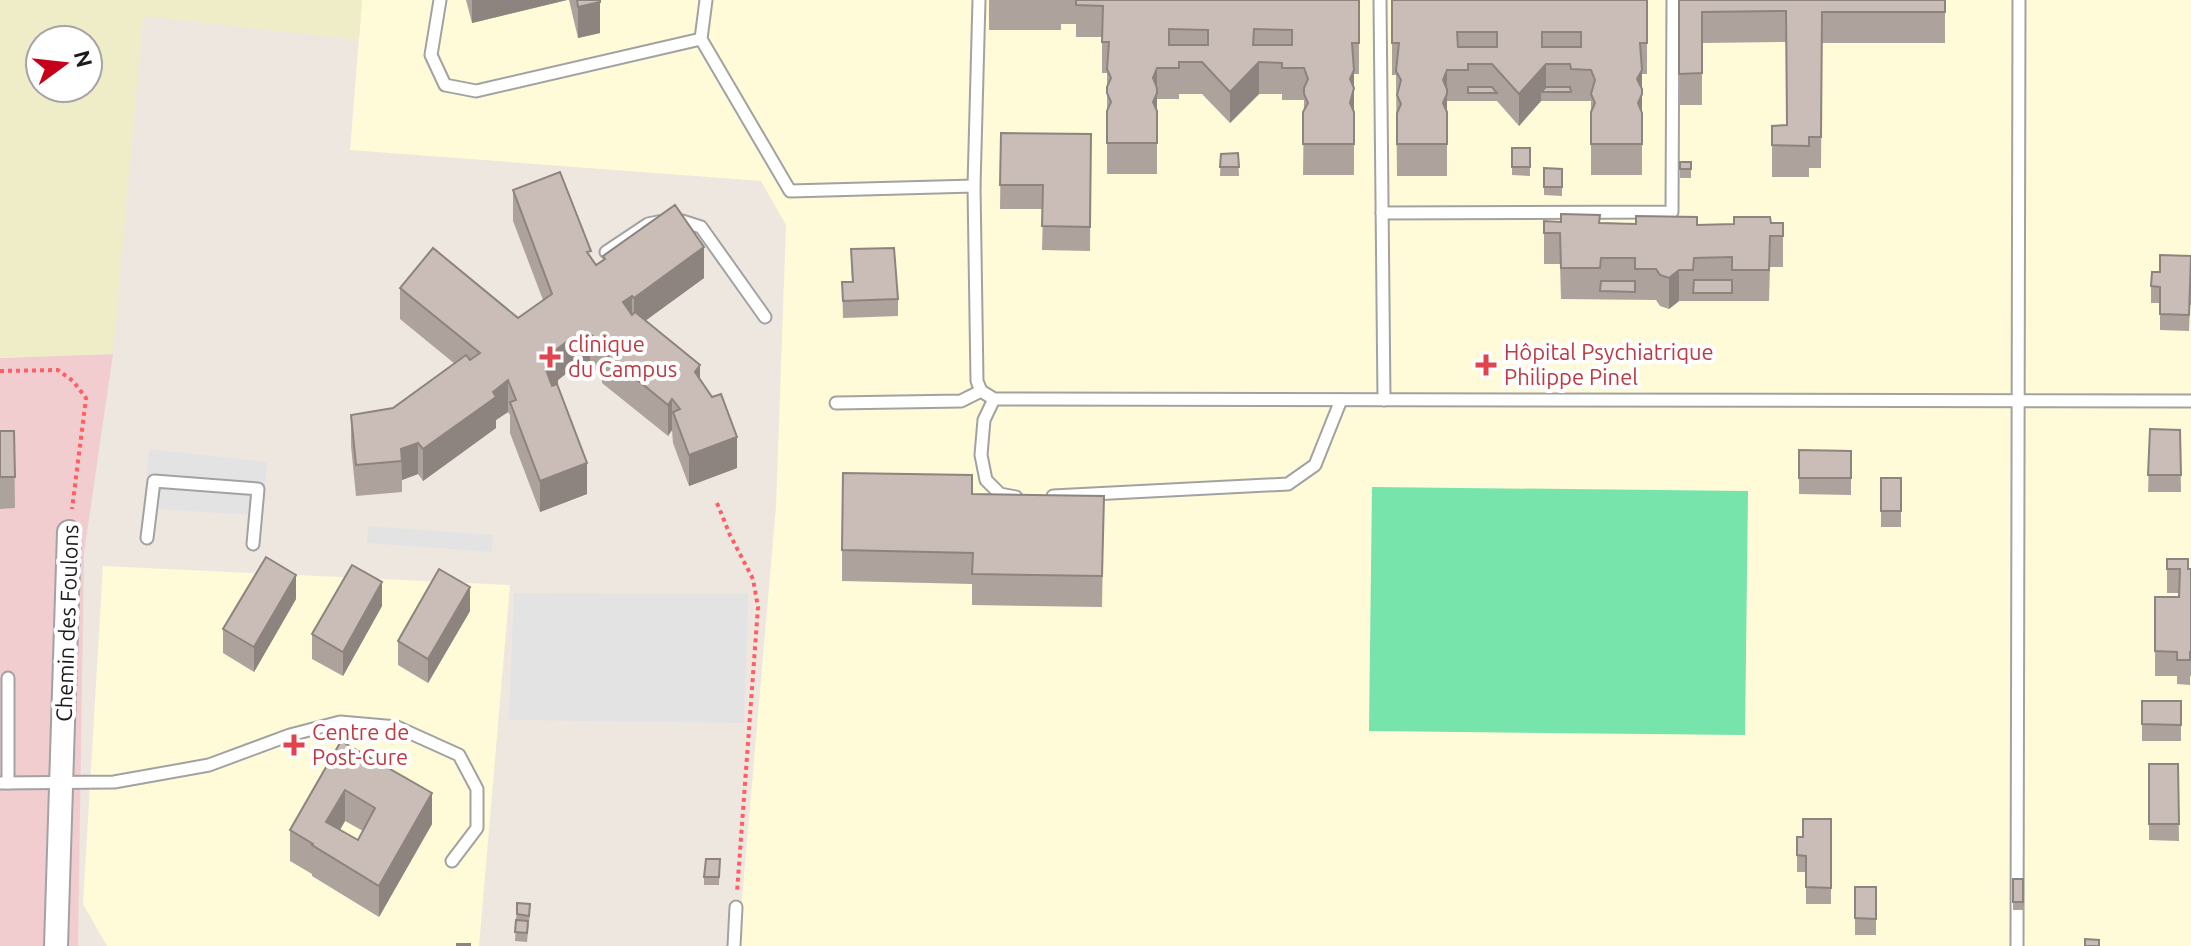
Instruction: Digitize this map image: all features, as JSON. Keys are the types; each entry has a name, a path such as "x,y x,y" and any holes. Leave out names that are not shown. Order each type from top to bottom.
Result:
{"street":[{"name":"Chemin des Foulons","path":"56,946 69,532"}],"lane":[{"path":"440,0 431,55 445,85 476,91 701,39"},
{"path":"706,0 701,39 790,191 974,186"},
{"path":"979,0 974,186 977,381 981,391 994,399 2191,401"},
{"path":"1380,0 1384,400"},
{"path":"1382,213 1672,212 1673,0"},
{"path":"2017,946 2019,0"},
{"path":"606,252 648,224 682,221 701,227 765,317"},
{"path":"836,403 961,401 981,391"},
{"path":"994,399 984,420 981,455 986,480 1000,494 1022,498"},
{"path":"1038,497 1288,484 1315,465 1341,400"},
{"path":"147,538 154,481 258,489 253,544"},
{"path":"8,678 4,783 114,782 209,765 290,735 340,722 397,727 459,755 477,789 477,828 452,861"},
{"path":"734,946 736,907"}],"path":[{"name":"Chemin des Foulons","path":"0,371 58,370 73,381 86,398 69,532"},
{"path":"717,503 753,579 758,607 736,907"}],"shaded area":[{"path":"0,0 362,0 359,40 143,16 113,354 0,358"},
{"name":"Hôpital Psychiatrique Philippe Pinel","path":"362,0 2191,0 2191,946 738,946 776,506 786,225 761,181 350,150"},
{"path":"113,354 84,553 78,946 0,946 0,358"},
{"path":"149,449 267,462 263,516 144,508"},
{"path":"368,526 493,535 492,552 367,543"},
{"name":"Centre de Post-Cure","path":"103,566 510,585 479,946 107,946 83,904"},
{"path":"514,593 748,594 744,723 509,720"}],"green space":[{"path":"1372,487 1748,491 1745,735 1369,731"}],"building":[{"path":"577,0 600,0 600,2 578,7"},
{"path":"1076,0 1359,0 1359,43 1352,43 1354,70 1350,79 1354,88 1350,103 1354,112 1354,144 1303,144 1303,112 1308,103 1304,94 1308,79 1304,68 1282,68 1282,63 1259,62 1230,92 1202,62 1179,62 1179,68 1157,68 1153,78 1157,93 1153,102 1157,111 1157,143 1107,143 1107,111 1111,102 1107,87 1111,78 1107,69 1109,42 1102,42 1103,6 1076,5","holes":["1169,29 1208,30 1208,45 1169,45","1254,29 1292,30 1292,45 1253,45"]},
{"path":"1392,0 1647,0 1647,43 1640,43 1642,70 1637,79 1642,89 1638,103 1642,113 1642,144 1591,144 1591,112 1595,103 1591,94 1595,80 1591,70 1571,69 1570,64 1546,64 1519,94 1492,64 1468,64 1468,70 1447,70 1443,80 1447,89 1443,103 1447,112 1447,144 1397,144 1397,113 1401,104 1397,95 1401,80 1396,71 1399,43 1392,43","holes":["1457,32 1497,32 1497,47 1458,47","1542,32 1581,32 1581,47 1542,47"]},
{"path":"1679,0 1945,0 1945,12 1822,12 1821,137 1809,137 1809,146 1772,145 1772,126 1787,125 1786,11 1702,12 1702,73 1679,74"},
{"path":"1468,87 1492,87 1497,93 1468,93"},
{"path":"1546,87 1570,87 1571,92 1541,92"},
{"path":"1001,133 1091,134 1090,227 1042,226 1043,185 1000,185"},
{"path":"1512,148 1530,148 1530,167 1512,167"},
{"path":"1238,153 1239,167 1220,167 1221,154"},
{"path":"1680,162 1691,162 1691,169 1680,169"},
{"path":"1544,168 1562,169 1562,187 1544,187"},
{"name":"clinique du Campus","path":"560,172 591,251 587,252 596,265 605,259 603,256 675,205 704,247 634,298 632,296 623,302 632,315 635,312 700,365 695,372 712,397 721,394 737,437 689,455 673,412 680,409 672,399 668,405 602,351 606,347 590,334 577,343 573,337 553,352 558,357 545,367 552,386 557,384 587,463 540,481 510,402 516,400 508,380 493,392 496,397 423,449 418,443 401,449 402,461 356,465 351,415 393,408 466,355 470,360 480,353 400,288 433,248 518,318 552,294 513,190"},
{"path":"1561,214 1600,215 1599,223 1636,224 1636,216 1697,217 1697,225 1734,224 1734,217 1770,217 1771,223 1783,223 1783,236 1770,236 1769,270 1732,270 1732,257 1694,258 1693,270 1679,270 1669,278 1660,275 1656,269 1635,269 1635,258 1601,258 1600,268 1561,268 1560,233 1544,233 1544,221 1561,222"},
{"path":"894,248 898,299 843,301 842,282 853,282 851,249"},
{"path":"2160,255 2191,256 2189,315 2160,314 2160,287 2151,286 2152,272 2160,272"},
{"path":"1694,280 1732,280 1732,293 1693,293"},
{"path":"1601,281 1635,281 1635,292 1600,291"},
{"path":"2150,429 2180,430 2181,475 2148,475"},
{"path":"0,431 14,431 15,477 0,477"},
{"path":"1799,450 1851,451 1851,478 1799,478"},
{"path":"843,473 972,475 972,494 1104,496 1102,576 972,574 973,553 842,550"},
{"path":"1881,478 1901,478 1901,511 1881,511"},
{"path":"266,557 296,575 254,647 223,629"},
{"path":"2167,559 2188,559 2188,569 2191,569 2190,660 2177,660 2177,652 2155,651 2155,597 2179,597 2180,569 2167,569"},
{"path":"352,565 382,582 343,652 312,634"},
{"path":"439,569 470,587 428,659 398,641"},
{"path":"2142,701 2181,701 2181,725 2142,724"},
{"path":"341,741 432,793 379,886 290,830","holes":["345,790 375,808 358,840 326,822"]},
{"path":"2149,764 2178,764 2179,824 2149,824"},
{"path":"1803,819 1831,819 1831,888 1806,887 1806,856 1797,855 1797,837 1803,837"},
{"path":"706,859 720,859 719,877 704,877"},
{"path":"2013,879 2023,879 2023,902 2013,902"},
{"path":"1855,887 1876,887 1876,919 1855,918"},
{"path":"517,903 530,904 529,916 517,914"},
{"path":"516,920 528,921 527,933 515,932"},
{"path":"2085,939 2099,940 2099,946 2085,946"}],"place":[{"name":"clinique du Campus","path":"550,357"},
{"name":"Hôpital Psychiatrique Philippe Pinel","path":"1486,365"},
{"name":"Centre de Post-Cure","path":"294,745"}]}
